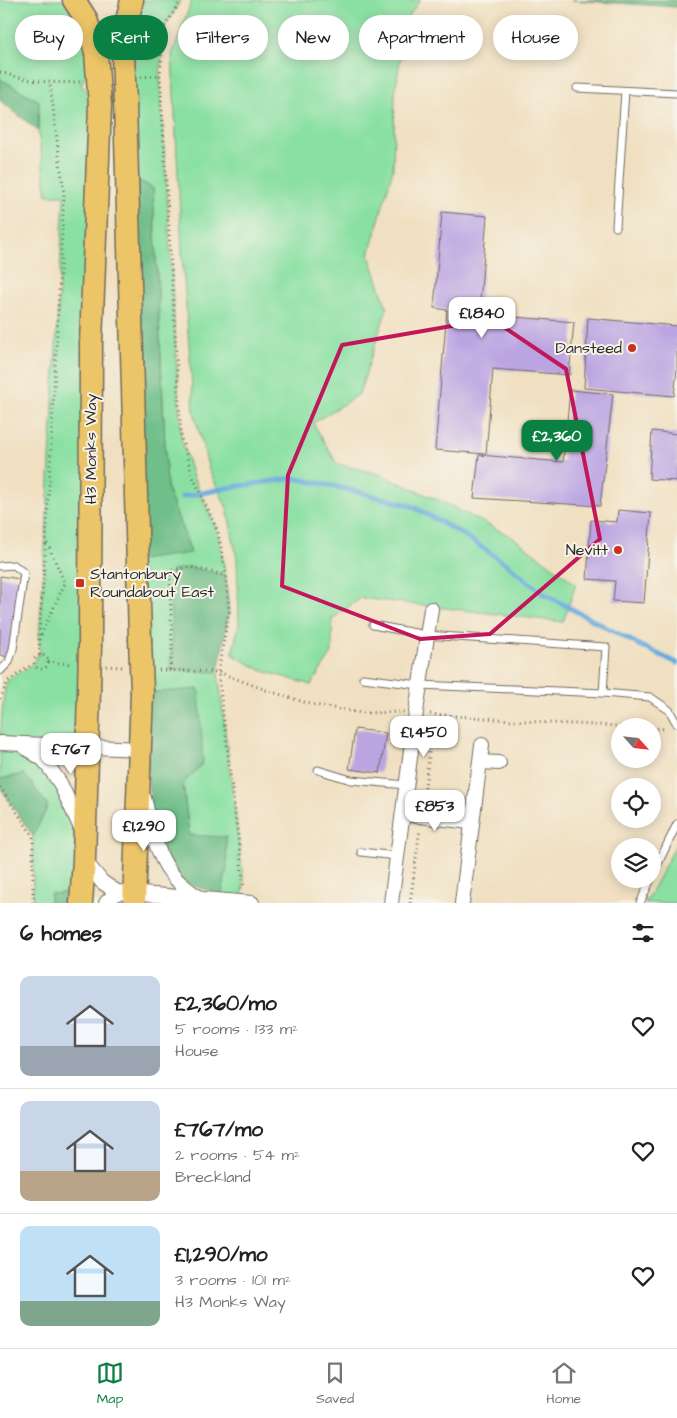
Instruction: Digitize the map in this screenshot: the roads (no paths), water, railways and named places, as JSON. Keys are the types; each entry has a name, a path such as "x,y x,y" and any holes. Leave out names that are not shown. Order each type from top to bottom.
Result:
{"main road":[{"name":"H3 Monks Way","path":"74,0 86,19 96,52 100,105 91,343 90,644 85,836 81,903"},
{"path":"129,896 140,778 142,693 122,42 132,0"}],"street":[{"path":"391,903 431,609"},
{"path":"0,743 141,749"},
{"path":"20,744 44,760 60,783 85,836"},
{"path":"462,903 482,746"},
{"path":"480,762 499,763"},
{"path":"140,778 152,830 165,865 176,879 198,897"},
{"path":"403,814 471,822"},
{"path":"84,860 102,882 129,896"},
{"path":"106,903 129,896 198,897 247,902"}],"lane":[{"path":"577,88 677,93"},
{"path":"616,227 625,90"},
{"path":"0,566 14,565 24,573 14,649 9,662 0,672"},
{"path":"373,625 426,635 606,647 603,693"},
{"path":"363,678 420,685 603,693 650,697 669,710 677,724"},
{"path":"318,770 351,780 406,785"},
{"path":"661,859 677,824"},
{"path":"360,852 396,856"},
{"path":"640,903 647,888"}],"waterway":[{"path":"182,497 294,478 347,489 412,506 462,534 508,565 542,593 677,663"}],"place":[{"name":"Dansteed","path":"632,348"},
{"name":"Nevitt","path":"618,550"},
{"name":"Stantonbury Roundabout East","path":"80,583"}]}
